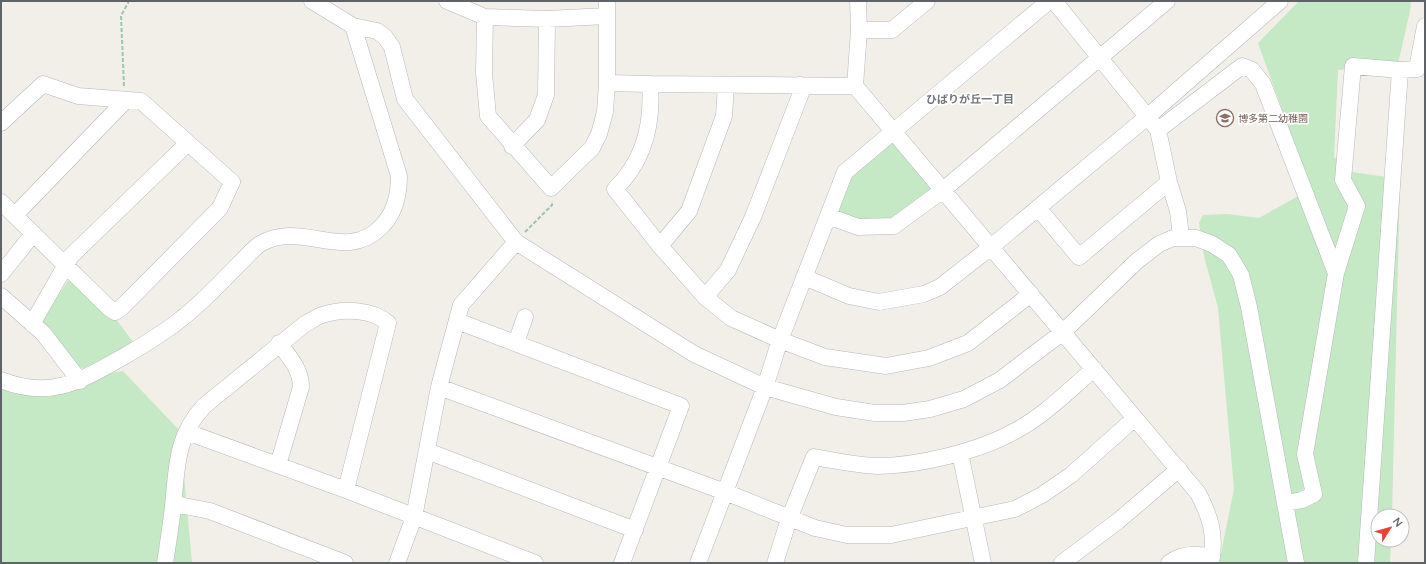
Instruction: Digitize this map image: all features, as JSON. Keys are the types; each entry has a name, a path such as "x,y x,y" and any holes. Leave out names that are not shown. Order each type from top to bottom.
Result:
{"street":[{"path":"312,1 353,26 377,31 385,37 392,47 405,98 516,242 694,354 765,387 836,407 874,413 903,413 930,409 964,399 1000,380 1063,332 1137,260 1159,244 1181,237 1196,238 1212,244 1229,255 1241,275 1249,307 1296,563"},
{"path":"447,1 485,17 547,19 607,9 608,83 605,112 599,134 592,148 551,188 512,146 488,116 484,73 485,17"},
{"path":"858,1 859,30 855,86 1198,493 1207,510 1213,527 1211,560 1184,555 1169,563"},
{"path":"859,30 892,30 927,1"},
{"path":"698,563 765,387 780,340 845,172 1049,1"},
{"path":"1054,1 1158,130 1169,182 1178,211 1181,237"},
{"path":"828,216 858,227 894,226 943,190 1166,1"},
{"path":"804,277 849,296 879,302 924,294 940,287 1148,117 1280,1"},
{"path":"512,146 537,120 546,94 547,19"},
{"path":"1,380 22,388 36,389 80,381 133,351 181,319 260,244 280,236 312,237 336,243 356,243 372,236 384,224 395,207 399,192 399,176 353,26"},
{"path":"1286,503 1302,500 1314,494 1305,454 1336,273 1357,206 1342,180 1354,66 1400,70 1417,69 1425,26"},
{"path":"1158,130 1242,66 1252,70 1263,84 1336,273"},
{"path":"1366,563 1400,70"},
{"path":"608,83 855,86"},
{"path":"1,123 43,84 78,96 141,102 232,182 220,208 121,308 115,312 109,308 1,202"},
{"path":"650,84 651,97 648,132 642,151 626,179 615,189 660,246 705,297 731,318 780,340 825,357 886,366 929,358 968,343 1031,294"},
{"path":"660,246 689,210 724,116 726,85"},
{"path":"705,297 728,270 753,217 800,93 800,85"},
{"path":"15,215 125,101"},
{"path":"32,324 71,256 188,143"},
{"path":"1038,208 1078,257 1169,182"},
{"path":"1,274 33,234"},
{"path":"397,563 414,517 439,387 461,305 516,242"},
{"path":"1,296 43,333 80,381"},
{"path":"164,563 174,504 178,456 193,417 204,406 305,324 322,315 345,311 364,312 380,316 388,323 346,490"},
{"path":"516,343 525,316"},
{"path":"457,321 681,406 622,563"},
{"path":"278,465 301,386 301,377 296,366 280,343"},
{"path":"775,563 789,519 814,457 846,463 878,466 908,463 960,453 989,445 1017,431 1043,412 1094,369"},
{"path":"439,387 725,492 789,519 815,528 847,535 891,535 1015,509 1071,475 1135,418"},
{"path":"187,432 346,490 535,563"},
{"path":"427,451 635,530"},
{"path":"960,453 983,563"},
{"path":"1062,563 1118,521 1178,469"},
{"path":"174,504 210,511 345,563"}],"path":[{"path":"125,101 121,16 129,1"},
{"path":"516,242 552,205 551,188"}],"green space":[{"path":"1299,1 1411,1 1398,64 1338,70 1334,157 1352,172 1400,179 1392,508 1370,508 1370,548 1391,548 1390,563 1219,563 1234,489 1218,308 1204,256 1199,223 1203,215 1227,214 1259,218 1311,189 1258,43"},
{"path":"894,138 935,187 901,213 881,221 869,221 838,215 835,209 848,179"},
{"path":"74,280 116,319 133,342 84,369 74,364 41,321 68,281"},
{"path":"123,371 180,431 192,563 1,563 1,389"}],"place":[{"name":"博多第二幼稚園","path":"1225,118"}],"district":[{"name":"ひばりが丘一丁目","path":"970,99"}]}
